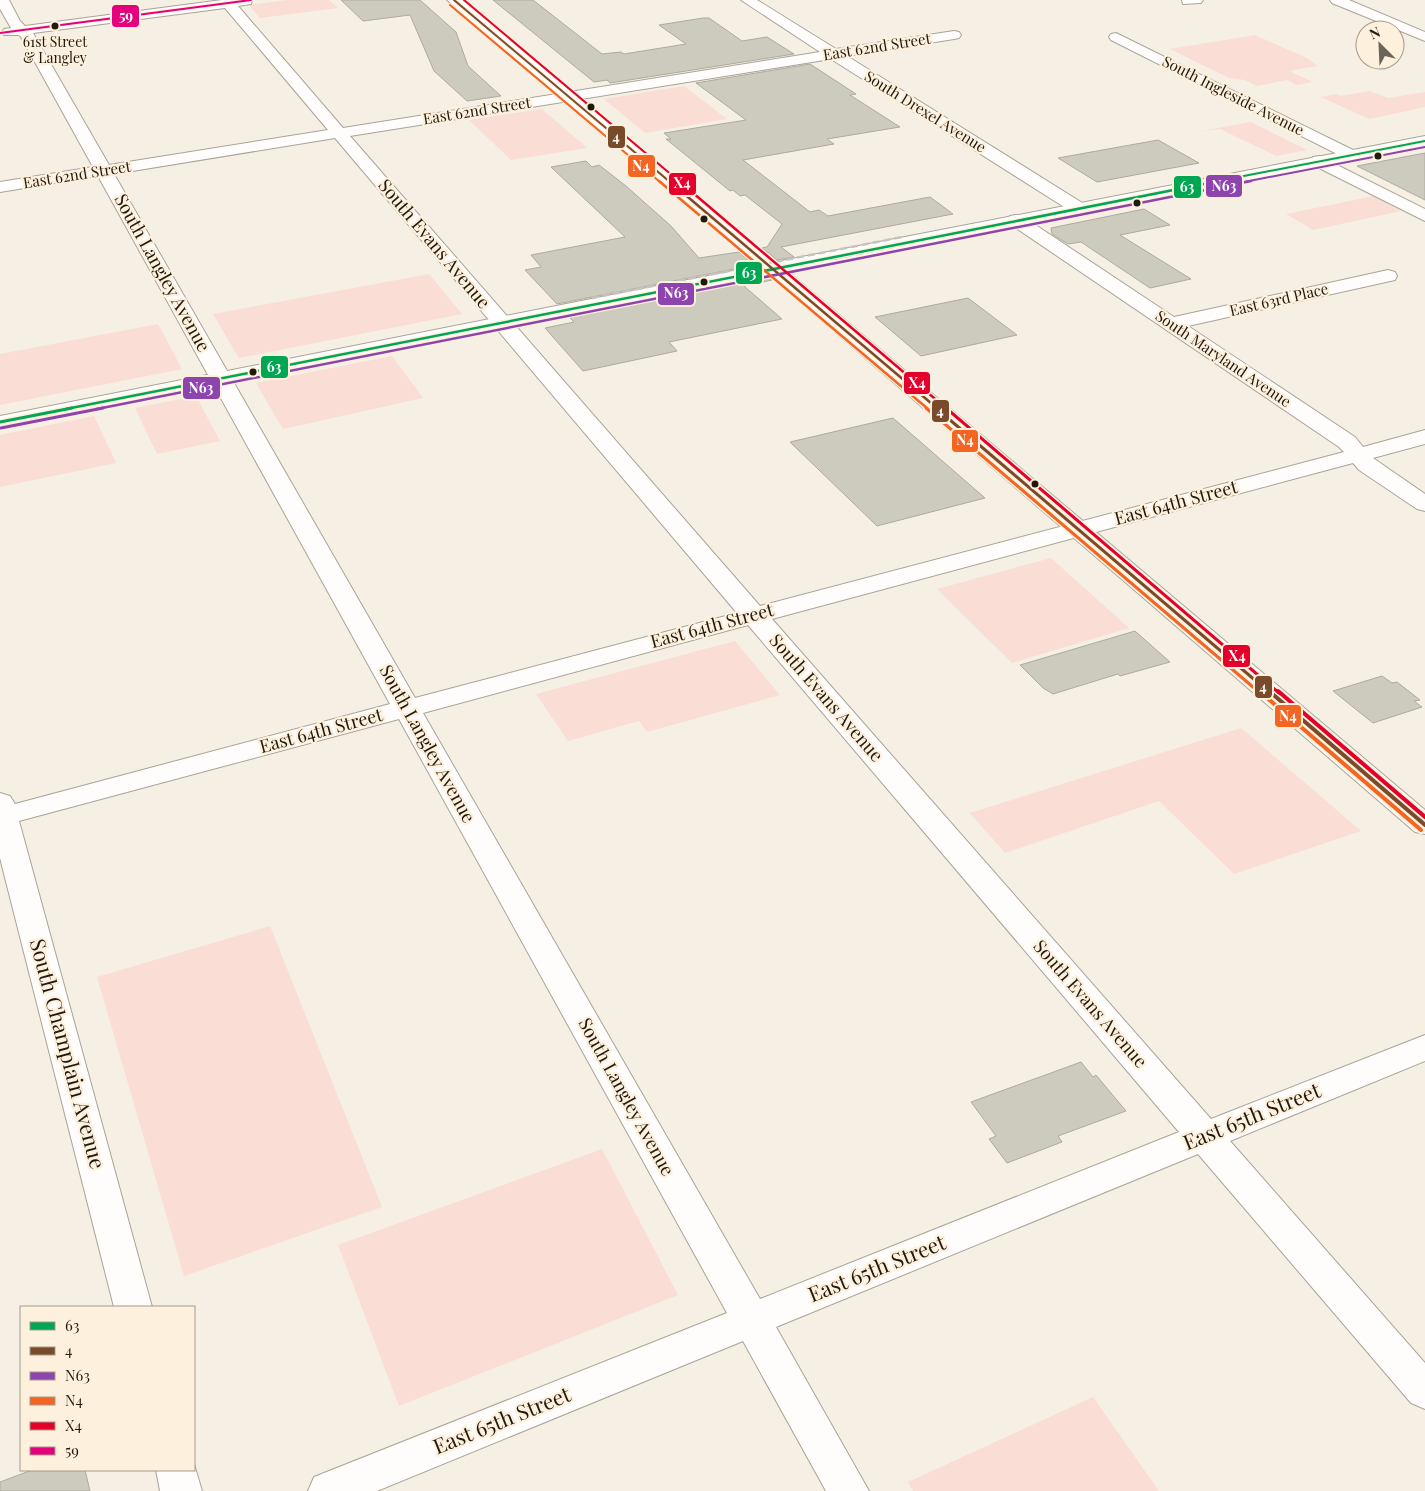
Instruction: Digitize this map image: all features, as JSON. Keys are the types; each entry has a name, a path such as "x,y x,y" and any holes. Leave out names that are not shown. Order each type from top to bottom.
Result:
{"street":[{"name":"South Langley Avenue","path":"2,0 14,23 11,32 27,35 848,1491"},
{"path":"11,32 251,0"},
{"path":"454,0 772,268 1425,825"},
{"name":"South Drexel Avenue","path":"748,0 1078,208"},
{"path":"1337,0 1425,37"},
{"name":"South Evans Avenue","path":"228,3 500,322 1425,1391"},
{"name":"East 62nd Street","path":"0,187 954,35"},
{"name":"South Ingleside Avenue","path":"1116,37 1351,155"},
{"path":"0,422 772,268 1425,141"},
{"path":"1319,161 1425,216"},
{"name":"South Maryland Avenue","path":"1016,220 1347,442 1359,454 1366,465 1425,504"},
{"name":"East 63rd Place","path":"1171,324 1388,276"},
{"name":"East 64th Street","path":"1,811 407,708 1425,437"},
{"name":"South Champlain Avenue","path":"1,811 133,1306"},
{"name":"East 65th Street","path":"329,1491 1425,1046"},
{"path":"176,1471 181,1491"}],"shaded area":[{"path":"288,0 329,0 338,8 260,18 249,5"},
{"path":"1255,35 1309,59 1317,66 1289,71 1313,82 1297,85 1287,80 1257,86 1245,80 1229,78 1170,49"},
{"path":"684,86 727,119 645,133 604,99"},
{"path":"1370,91 1388,98 1425,92 1425,107 1369,119 1321,97"},
{"path":"542,109 587,148 511,160 469,120"},
{"path":"1251,122 1307,150 1276,156 1220,129 1201,131"},
{"path":"1374,196 1401,211 1313,230 1286,214"},
{"path":"429,274 462,314 239,358 213,314"},
{"path":"158,324 182,369 0,405 0,354"},
{"path":"392,356 423,398 283,429 256,383"},
{"path":"196,396 220,441 157,454 135,408"},
{"path":"94,416 116,463 0,487 0,435"},
{"path":"1051,558 1129,628 1012,663 937,589"},
{"path":"735,641 780,695 647,732 639,721 568,741 536,694"},
{"path":"1241,728 1361,831 1234,874 1159,801 1005,853 970,813"},
{"path":"270,926 382,1207 184,1276 97,977"},
{"path":"602,1149 678,1295 399,1406 338,1245"},
{"path":"1093,1397 1159,1491 913,1491 908,1482"}],"building":[{"path":"341,0 420,0 456,32 468,66 501,96 467,101 434,71 410,15 363,21"},
{"path":"493,0 533,0 602,54 621,52 624,54 686,44 659,25 709,18 742,41 767,37 794,54 610,83 607,80 594,82"},
{"path":"810,64 856,94 850,95 900,127 827,139 834,144 743,160 810,212 819,210 828,216 930,197 953,214 781,247 794,257 777,260 762,248 767,247 782,224 745,195 740,196 733,190 730,191 666,139 671,139 664,133 746,120 696,83"},
{"path":"1158,140 1199,163 1097,182 1058,158"},
{"path":"1425,153 1425,200 1357,166"},
{"path":"586,161 592,167 599,165 626,186 671,226 699,258 739,252 754,265 557,304 525,270 541,267 531,255 625,237 551,167"},
{"path":"1144,209 1170,225 1120,235 1191,279 1150,288 1081,242 1068,244 1052,234 1051,228"},
{"path":"768,277 772,280 744,286 782,319 669,342 677,351 583,371 545,328 574,322 569,317"},
{"path":"968,298 1017,335 921,356 875,317"},
{"path":"893,418 985,498 877,526 790,442"},
{"path":"1135,631 1170,662 1120,676 1118,674 1053,694 1043,688 1020,665"},
{"path":"1382,676 1392,683 1397,682 1420,700 1414,701 1422,707 1373,723 1333,691"},
{"path":"1081,1062 1093,1077 1096,1075 1126,1111 1058,1136 1062,1142 1007,1163 989,1139 996,1136 971,1102"},
{"path":"29,1471 85,1471 90,1491 0,1491 0,1482"}],"railway":[{"path":"592,298 902,237"},
{"path":"834,259 912,243"}],"transit line":[{"name":"59","path":"0,33 251,0"},
{"name":"4","path":"454,0 782,276 1425,825"},
{"name":"X4","path":"464,0 786,271 1425,817"},
{"name":"N4","path":"450,5 778,281 1421,830"},
{"name":"63","path":"0,422 995,224 1425,141"},
{"name":"N63","path":"1,428 996,230 1425,147"}],"place":[{"name":"61st Street & Langley","path":"55,26"}]}
